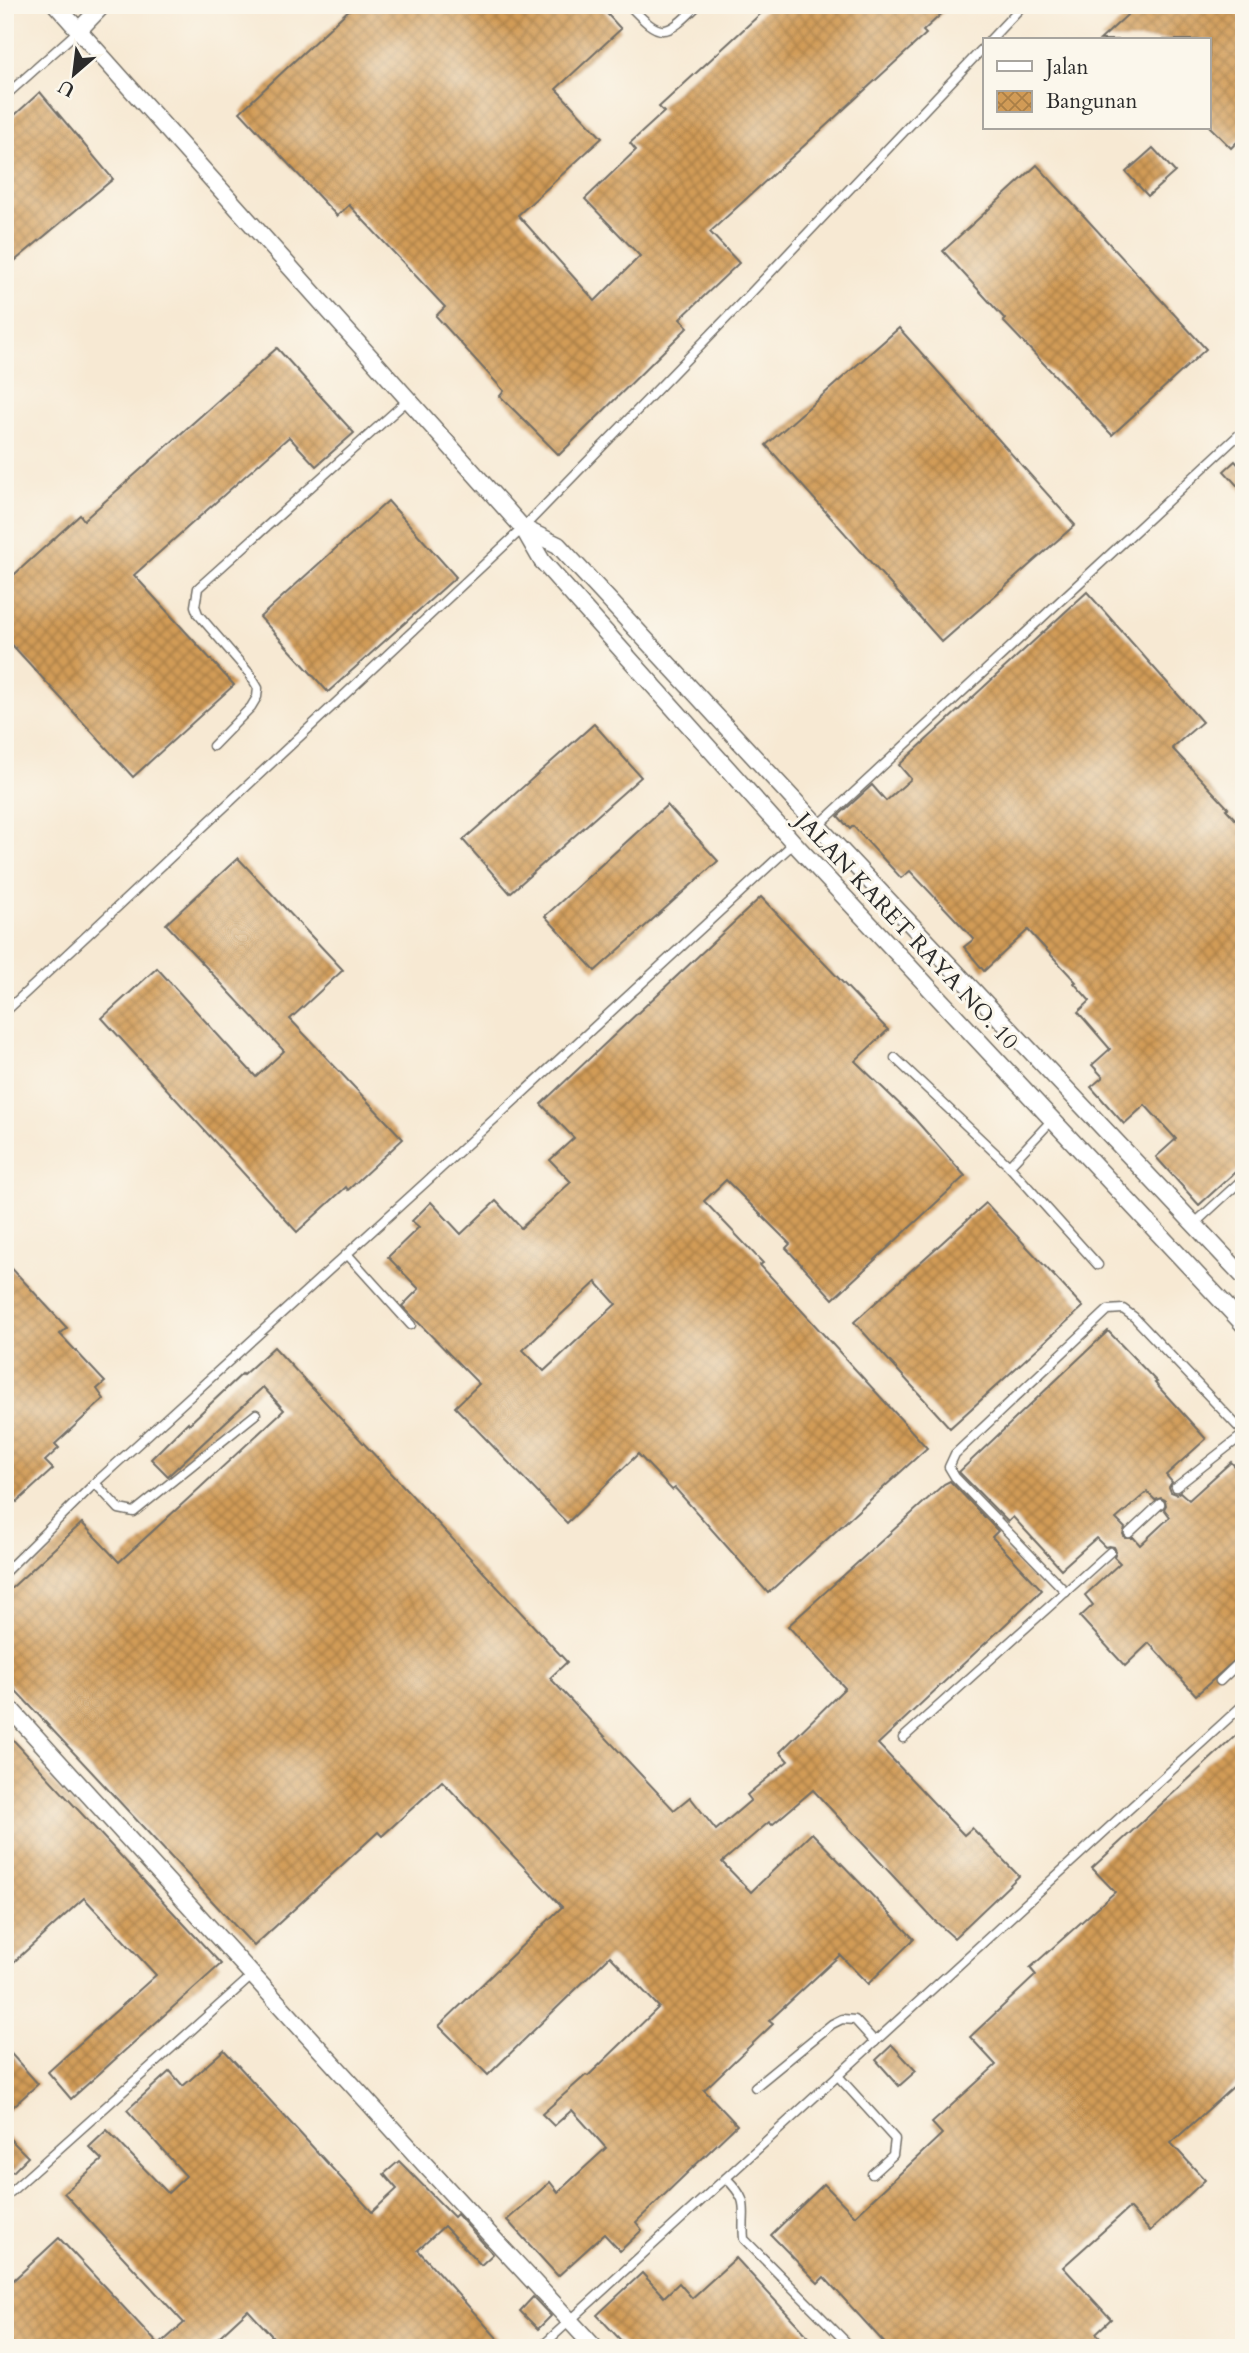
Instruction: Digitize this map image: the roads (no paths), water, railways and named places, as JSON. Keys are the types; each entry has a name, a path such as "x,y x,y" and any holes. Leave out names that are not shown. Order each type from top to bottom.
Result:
{"street":[{"path":"56,5 523,528"},
{"path":"79,30 103,5"},
{"name":"JALAN KARET RAYA NO. 10","path":"523,528 558,545 818,826 1244,1277"},
{"name":"JALAN KARET RAYA NO. 10","path":"523,528 542,561 793,843 1244,1325"},
{"path":"5,1703 596,2348"}],"lane":[{"path":"628,5 649,27 662,30 677,27 698,5"},
{"path":"992,38 1023,5"},
{"path":"5,96 79,30"},
{"path":"5,1012 523,528 983,48"},
{"path":"213,746 251,707 258,688 249,673 198,614 195,606 198,588 409,399"},
{"path":"818,826 1244,430"},
{"path":"5,1572 94,1483 793,843"},
{"path":"895,1058 1009,1166 1098,1265"},
{"path":"1009,1166 1052,1120"},
{"path":"1194,1224 1244,1178"},
{"path":"347,1254 411,1325"},
{"path":"1066,1592 955,1477 949,1467 955,1454 1108,1310 1123,1309 1134,1317 1244,1434 1176,1488"},
{"path":"94,1483 119,1509 134,1512 256,1413"},
{"path":"1129,1533 1160,1504"},
{"path":"903,1738 1110,1552"},
{"path":"1220,1681 1244,1658"},
{"path":"540,2348 1244,1704"},
{"path":"5,2197 253,1975"},
{"path":"755,2087 832,2024 842,2019 855,2020 875,2042"},
{"path":"838,2076 895,2139 893,2155 872,2174"},
{"path":"726,2178 741,2193 746,2204 744,2239 852,2348"}]}
